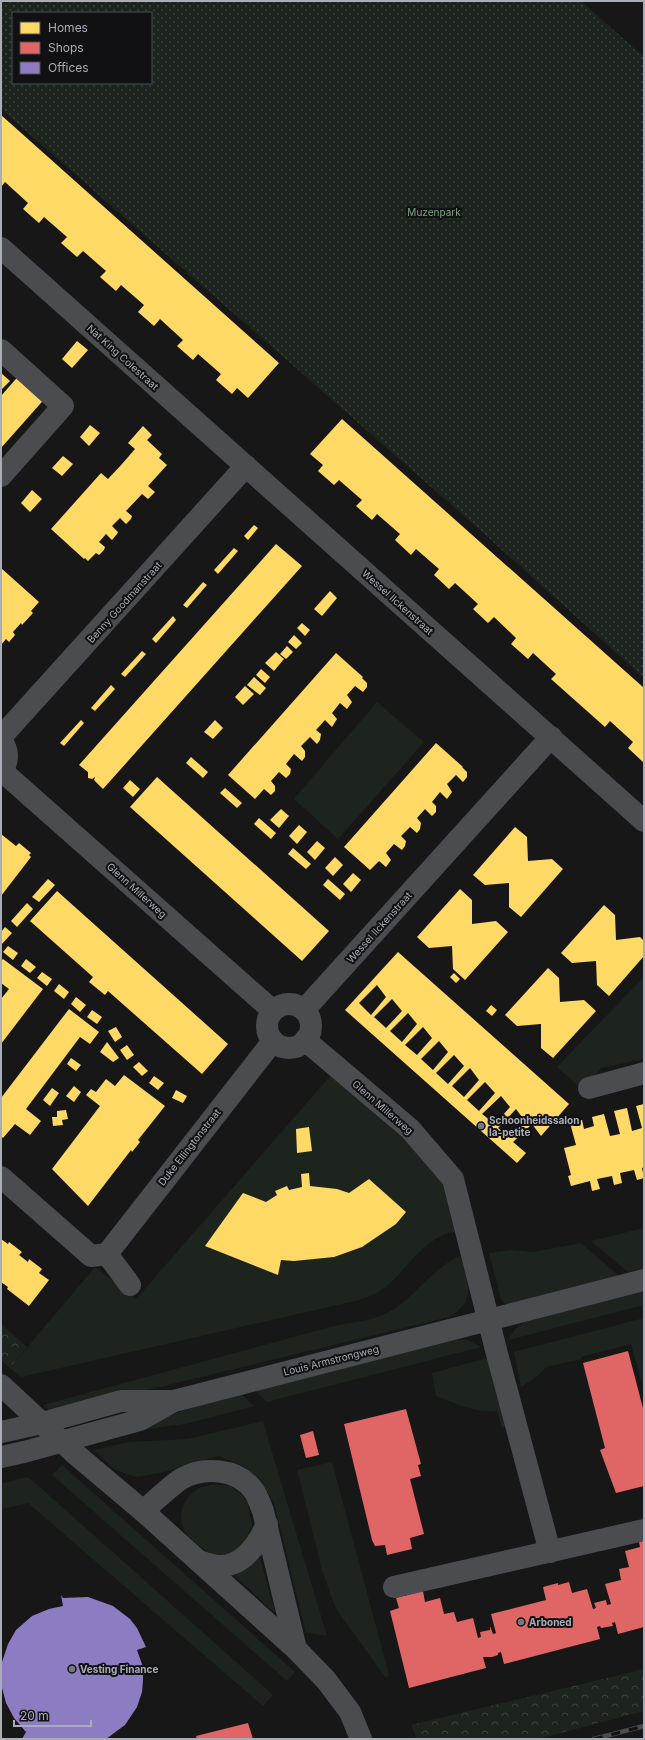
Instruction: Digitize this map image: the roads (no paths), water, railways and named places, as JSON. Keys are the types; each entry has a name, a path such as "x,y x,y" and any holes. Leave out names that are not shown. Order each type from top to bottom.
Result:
{"street":[{"name":"Nat King Colestraat","path":"1,248 246,466"},
{"path":"1,350 63,406 1,476"},
{"name":"Benny Goodmanstraat","path":"1,737 246,466"},
{"name":"Wessel Ilckenstraat","path":"246,466 644,821"},
{"name":"Wessel Ilckenstraat","path":"304,1010 551,738"},
{"path":"1,740 6,747 7,757 1,771"},
{"name":"Glenn Millerweg","path":"1,771 272,1010"},
{"path":"288,1003 296,1005 304,1010 310,1019 311,1025 309,1036 306,1040 295,1047 287,1048 279,1046 272,1041 268,1033 266,1023 272,1010 280,1005 288,1003"},
{"name":"Glenn Millerweg","path":"306,1040 410,1129 453,1179 488,1321"},
{"name":"Duke Ellingtonstraat","path":"107,1254 272,1041"},
{"path":"589,1088 644,1073"},
{"path":"1,1177 91,1256 107,1254 130,1285"},
{"name":"Louis Armstrongweg","path":"1,1457 140,1420 174,1401 644,1280"},
{"path":"488,1321 550,1552"},
{"path":"1,1385 296,1649 326,1680 350,1712 361,1739"},
{"name":"Louis Armstrongweg","path":"1,1432 42,1423 121,1400 174,1401"},
{"path":"143,1511 182,1479 201,1471 220,1471 239,1478 253,1490 263,1510 267,1524 296,1649"},
{"path":"198,1561 218,1566 235,1563 250,1552 260,1540 267,1524"},
{"path":"394,1587 644,1530"}],"railway":[{"path":"594,1739 644,1726"}],"place":[{"name":"Schoonheidssalon la-petite","path":"481,1126"},
{"name":"Arboned","path":"521,1622"},
{"name":"Vesting Finance","path":"72,1669"}],"park label":[{"name":"Muzenpark","path":"434,212"}]}
